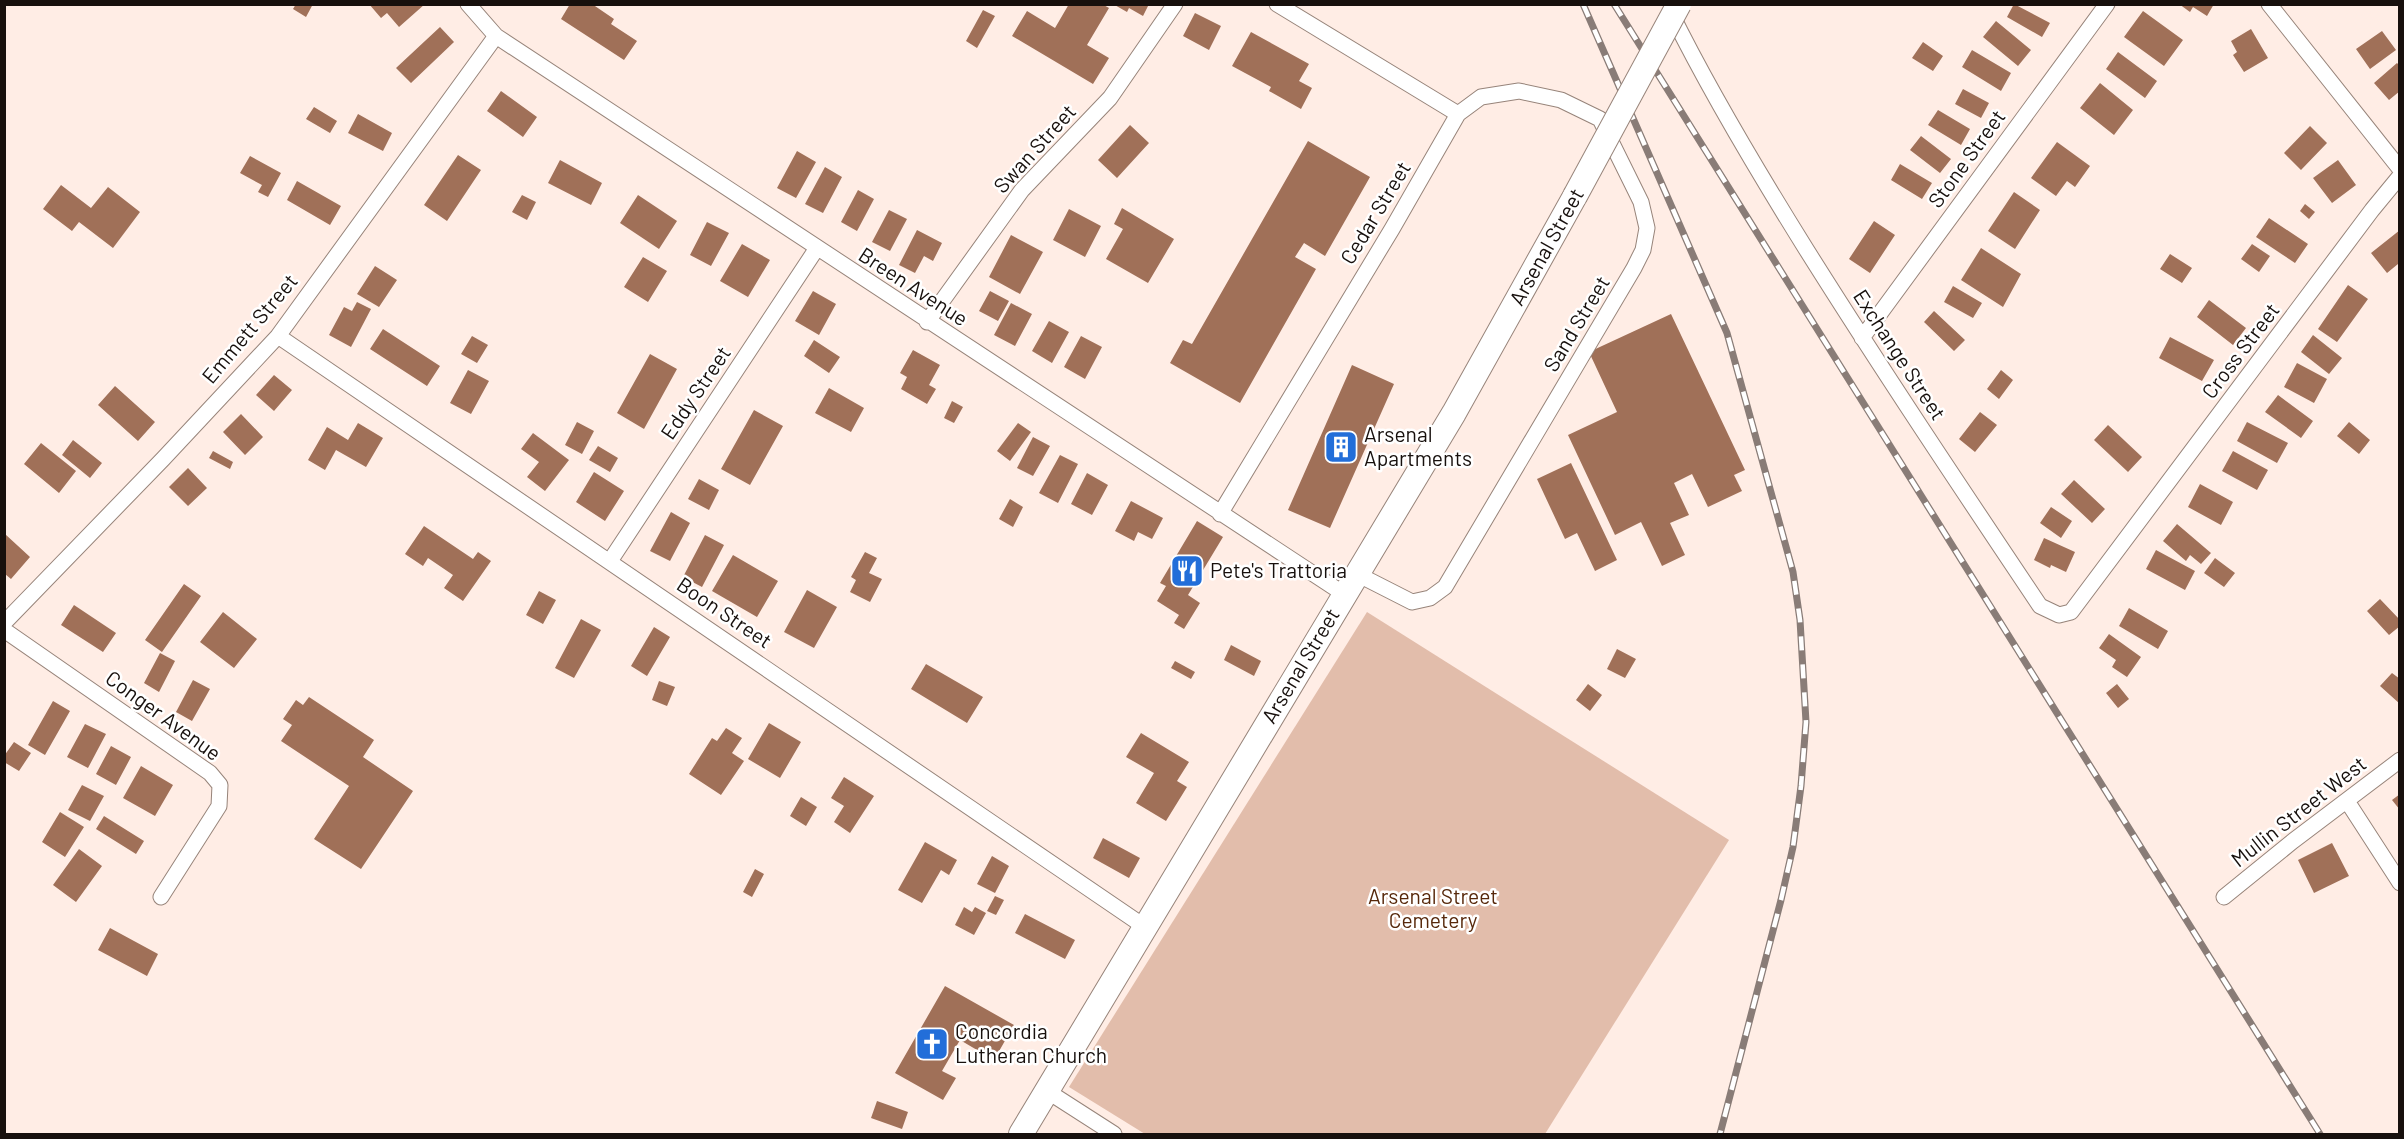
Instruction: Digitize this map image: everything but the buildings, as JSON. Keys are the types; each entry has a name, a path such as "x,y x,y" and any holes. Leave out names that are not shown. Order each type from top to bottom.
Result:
{"highway":[{"name":"Arsenal Street","path":"1021,1134 1454,413 1679,16"}],"street":[{"name":"Breen Avenue","path":"468,4 496,36 927,322 1344,594"},
{"name":"Swan Street","path":"927,322 1022,190 1110,98 1175,4"},
{"path":"1277,4 1458,114"},
{"name":"Exchange Street","path":"1667,4 1679,16 1712,93 1754,164 1862,338 2040,606 2059,615 2071,612 2116,553"},
{"name":"Stone Street","path":"1862,338 2107,4"},
{"path":"2268,4 2400,168"},
{"name":"Emmett Street","path":"4,623 278,336 496,36"},
{"name":"Sand Street","path":"1357,574 1412,602 1430,598 1445,587 1634,268 1642,250 1647,228 1641,202 1600,119 1561,100 1519,91 1481,97 1458,114"},
{"name":"Cedar Street","path":"1220,514 1392,229 1458,114"},
{"name":"Cross Street","path":"2116,553 2372,210 2400,176"},
{"name":"Eddy Street","path":"610,561 817,249"},
{"name":"Boon Street","path":"278,336 1145,927"},
{"name":"Conger Avenue","path":"4,630 209,772 220,785 219,806 161,897"},
{"name":"Mullin Street West","path":"2224,897 2293,841 2400,760"},
{"path":"2347,801 2400,883"},
{"path":"1047,1092 1114,1134"}],"green space":[{"name":"Arsenal Street Cemetery","path":"1367,612 1729,840 1545,1134 1145,1134 1069,1087"}],"railway":[{"path":"1583,4 1727,333 1793,572 1800,620 1806,722 1793,847 1720,1134"},
{"path":"1614,4 2320,1134"}],"place":[{"name":"Arsenal Apartments","path":"1341,447"},
{"name":"Pete's Trattoria","path":"1187,571"},
{"name":"Concordia Lutheran Church","path":"932,1044"}]}
